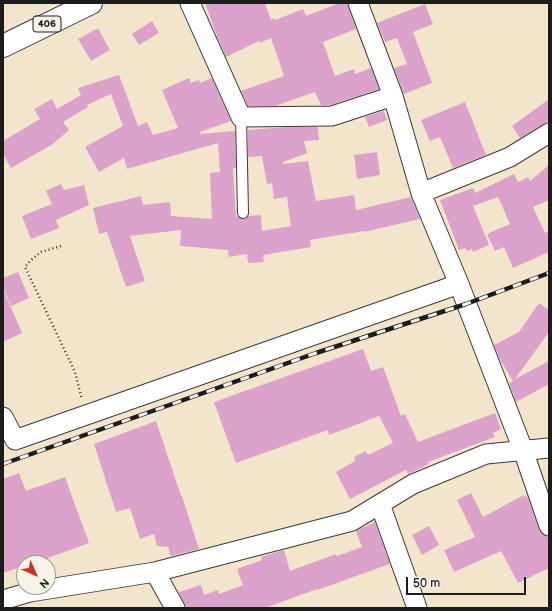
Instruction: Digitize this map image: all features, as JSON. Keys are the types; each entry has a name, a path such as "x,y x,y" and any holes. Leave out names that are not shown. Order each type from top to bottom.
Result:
{"highway":[{"name":"406","path":"3,46 91,3"}],"street":[{"path":"190,3 241,117 332,116 393,96"},
{"path":"358,3 393,96 421,193 459,284 523,450 549,526"},
{"path":"421,193 510,157 549,133"},
{"path":"3,417 14,440 459,284"},
{"path":"3,600 30,592 155,572 352,520 413,484 486,454 549,448"},
{"path":"380,504 417,608"},
{"path":"155,572 176,608"}],"lane":[{"path":"241,117 243,213"}],"path":[{"path":"61,246 40,252 25,267 75,372 86,414"}],"building":[{"path":"205,3 265,3 271,20 274,18 275,20 303,9 306,16 339,3 347,3 356,29 323,42 335,76 354,69 355,74 371,68 379,89 330,105 321,105 315,92 275,106 248,106 241,91 284,76 271,38 260,43 259,41 226,57"},
{"path":"425,4 433,24 413,32 432,83 404,94 394,68 407,64 397,38 385,42 377,23"},
{"path":"152,21 159,33 139,45 132,34"},
{"path":"98,28 110,50 91,61 78,39"},
{"path":"119,75 138,126 147,122 153,135 178,128 162,90 189,78 191,83 199,80 200,83 212,78 231,121 200,132 201,134 235,131 236,168 233,168 236,216 244,219 249,216 261,215 262,231 291,226 287,197 274,199 272,183 267,184 262,156 248,157 248,130 287,127 318,127 319,140 304,141 307,153 283,162 283,164 308,161 316,201 354,195 356,210 411,197 420,219 364,232 310,240 311,247 263,255 264,262 248,263 247,254 229,257 228,250 180,246 181,230 130,236 145,281 126,287 107,232 99,234 93,208 141,196 143,205 170,202 171,216 212,219 210,173 220,172 218,143 127,169 124,158 99,172 85,147 123,126 111,94 87,105 88,107 63,122 69,130 53,144 11,168 3,154 3,141 40,119 34,109 52,99 57,109 81,95 78,88"},
{"path":"549,99 549,122 520,138 512,126"},
{"path":"465,102 486,155 453,168 440,137 430,141 421,120"},
{"path":"384,111 387,120 369,127 365,117"},
{"path":"377,152 380,175 357,179 354,155"},
{"path":"549,165 549,200 533,207 545,233 549,231 549,252 513,268 504,247 495,251 487,234 510,224 498,197 473,206 489,245 473,252 472,249 467,251 465,248 459,250 440,200 473,188 475,193 514,174 518,182 528,177 530,181"},
{"path":"61,184 64,190 84,185 89,205 56,220 59,228 31,239 22,216 52,204 46,191"},
{"path":"18,272 29,298 11,306 3,287 3,278"},
{"path":"3,289 22,333 3,342"},
{"path":"539,303 549,310 549,332 515,379 549,361 549,384 516,402 509,383 513,381 498,356 494,345 519,332"},
{"path":"363,349 371,371 383,367 401,416 405,414 418,442 495,413 501,429 493,433 495,437 428,462 429,464 408,474 406,470 350,499 336,472 355,461 354,457 366,451 368,455 393,443 379,416 329,435 328,430 236,463 214,402"},
{"path":"156,421 199,549 171,556 168,547 157,546 154,534 140,539 130,508 116,512 94,444"},
{"path":"19,473 26,491 65,477 89,543 56,555 16,555 16,569 3,573 3,479"},
{"path":"471,493 483,517 524,495 525,497 527,496 539,530 542,534 549,537 549,568 518,583 501,551 454,572 444,550 475,537 457,500"},
{"path":"375,522 390,564 348,579 265,608 186,608 179,592 201,585 204,595 218,590 219,594 243,585 237,569 262,560 261,557 284,550 290,571 336,554 337,556 362,547 356,531"},
{"path":"429,526 439,545 422,555 412,535"}],"railway":[{"path":"3,464 316,353 466,304 549,273"}]}
